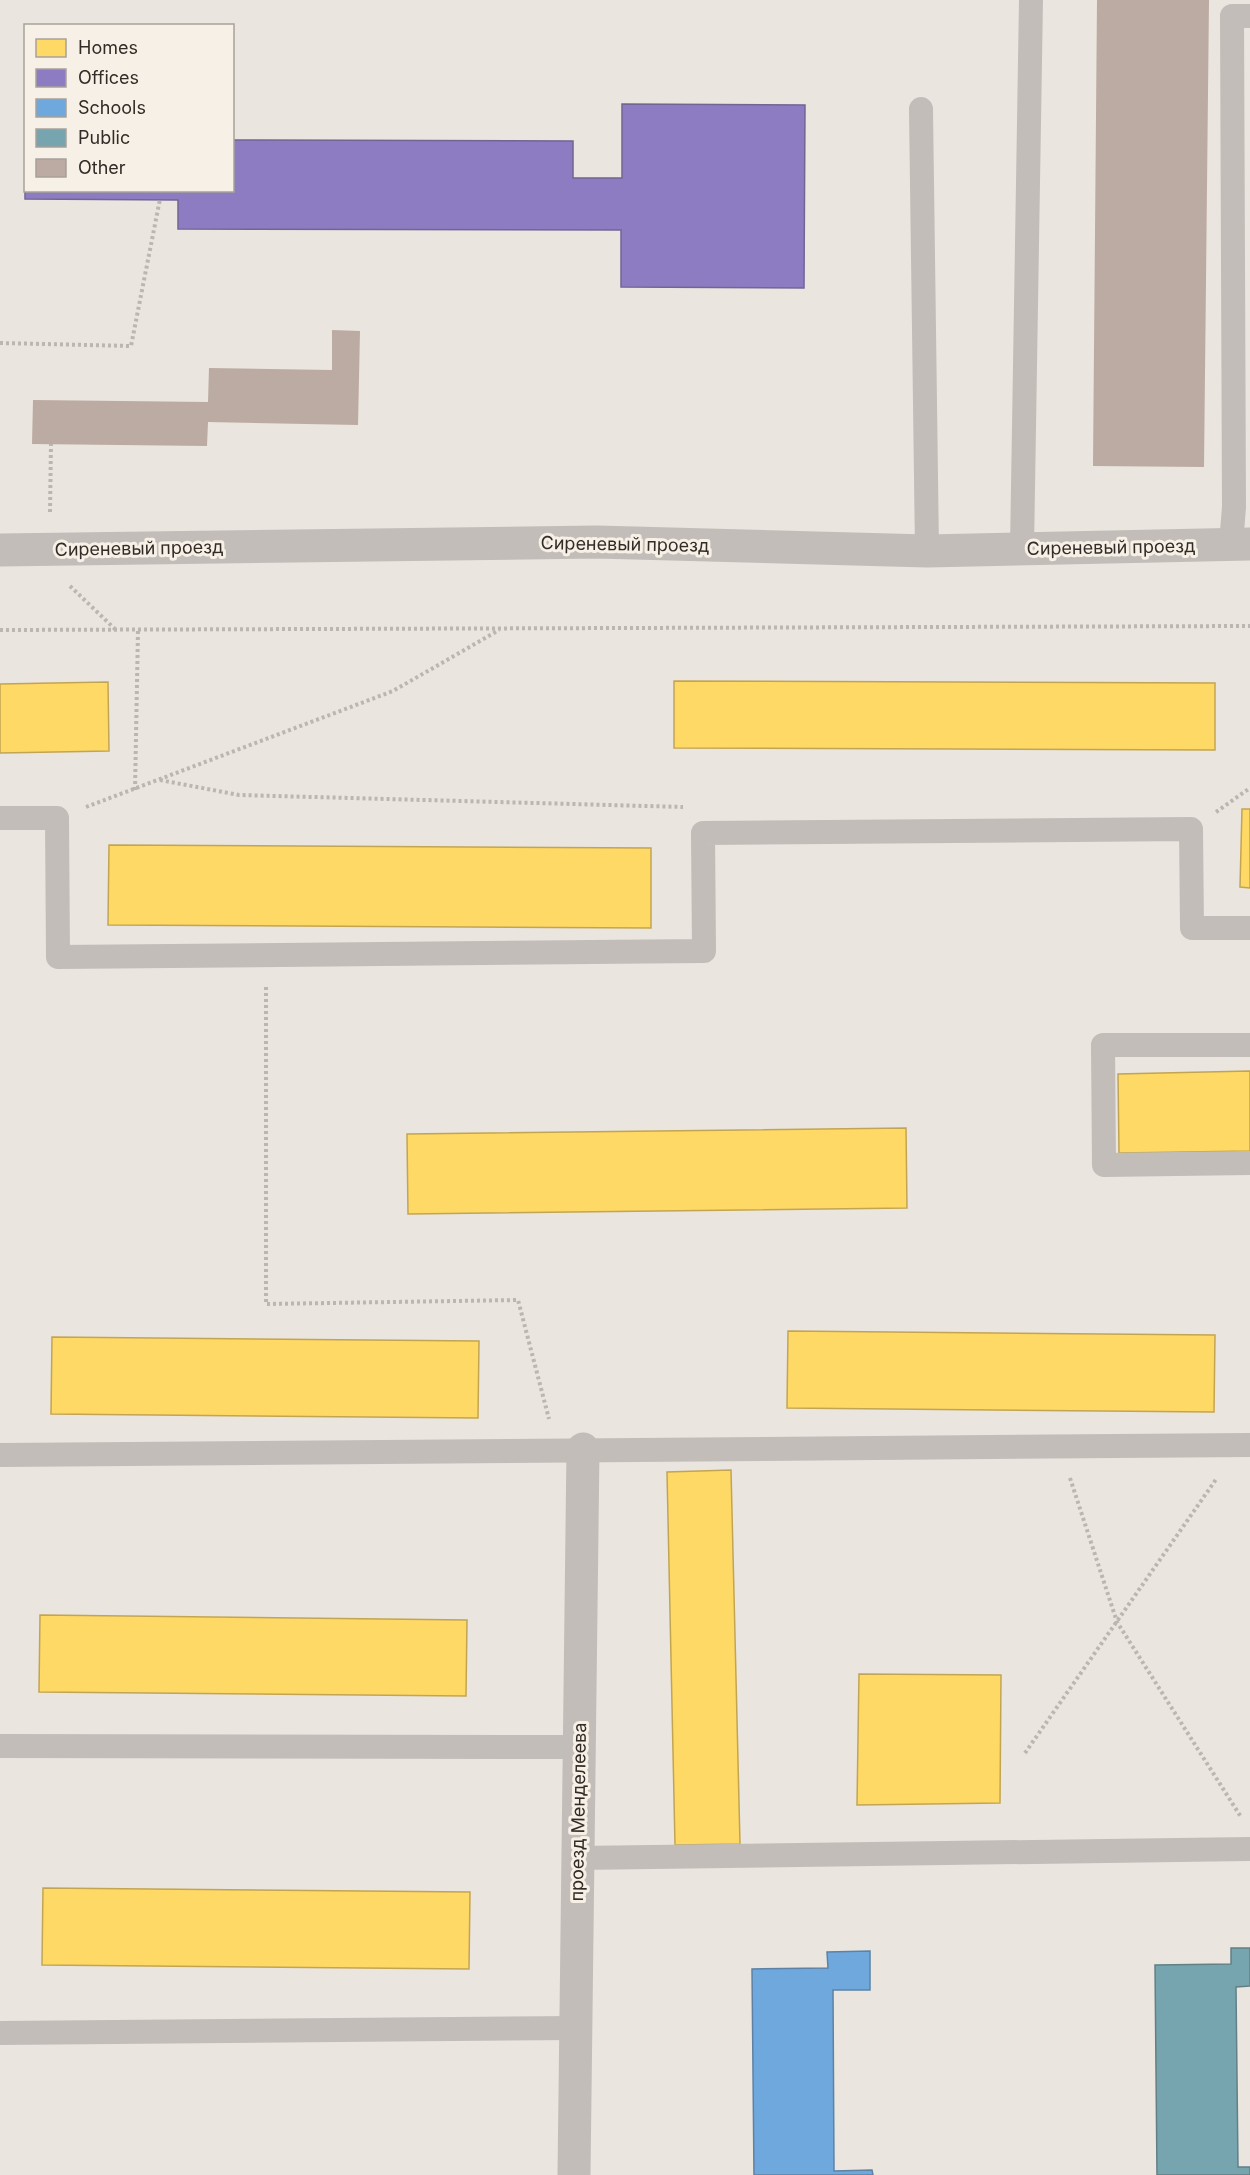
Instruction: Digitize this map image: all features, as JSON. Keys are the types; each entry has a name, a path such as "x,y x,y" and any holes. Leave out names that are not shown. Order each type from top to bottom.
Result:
{"street":[{"name":"Сиреневый проезд","path":"0,550 597,542 927,551 1240,544"},
{"name":"проезд Менделеева","path":"570,1449 579,1748 574,2175"}],"lane":[{"path":"1022,549 1031,0"},
{"path":"1240,544 1234,507 1232,16 1250,16"},
{"path":"921,109 927,551"},
{"path":"0,818 57,818 58,957 704,951 703,833 1191,829 1192,928 1250,928"},
{"path":"1250,1045 1103,1045 1104,1165 1250,1163"},
{"path":"0,1455 1245,1445"},
{"path":"0,1746 579,1748"},
{"path":"578,1858 1250,1849"},
{"path":"0,2033 576,2028"}],"path":[{"path":"0,343 131,346 160,200"},
{"path":"51,444 42,549 116,630"},
{"path":"0,630 1250,626"},
{"path":"57,818 393,691 501,628"},
{"path":"135,790 138,630"},
{"path":"160,780 239,795 685,807 703,833"},
{"path":"1191,829 1250,788"},
{"path":"266,955 266,1304 518,1300 570,1449"},
{"path":"1025,1753 1245,1445"},
{"path":"1059,1446 1117,1622 1244,1821"}],"building: Homes":[{"path":"674,681 1215,683 1215,750 674,748"},
{"path":"108,682 109,751 0,753 0,684"},
{"path":"1242,809 1250,809 1250,888 1240,887"},
{"path":"109,845 651,848 651,928 108,925"},
{"path":"1250,1071 1250,1151 1119,1153 1118,1074"},
{"path":"906,1128 907,1208 408,1214 407,1134"},
{"path":"788,1331 1215,1335 1214,1412 787,1408"},
{"path":"52,1337 479,1341 478,1418 51,1414"},
{"path":"731,1470 740,1844 675,1845 667,1472"},
{"path":"40,1615 467,1620 466,1696 39,1692"},
{"path":"859,1674 1001,1675 1000,1803 857,1805"},
{"path":"43,1888 470,1892 469,1969 42,1965"}],"building: Offices":[{"path":"622,104 805,105 804,288 621,287 621,230 178,229 178,200 25,199 25,192 234,192 234,140 573,141 573,178 622,178"}],"building: Schools":[{"path":"870,1951 870,1990 833,1990 834,2171 872,2170 873,2175 754,2175 752,1969 828,1968 827,1952"}],"building: Public":[{"path":"1231,1948 1250,1948 1250,1986 1236,1987 1238,2167 1250,2167 1250,2175 1157,2175 1155,1965 1231,1964"}],"building: Other":[{"path":"1097,0 1209,0 1204,467 1093,466"},
{"path":"332,330 360,331 358,425 208,422 207,446 32,444 33,400 208,402 209,368 332,370"}]}
